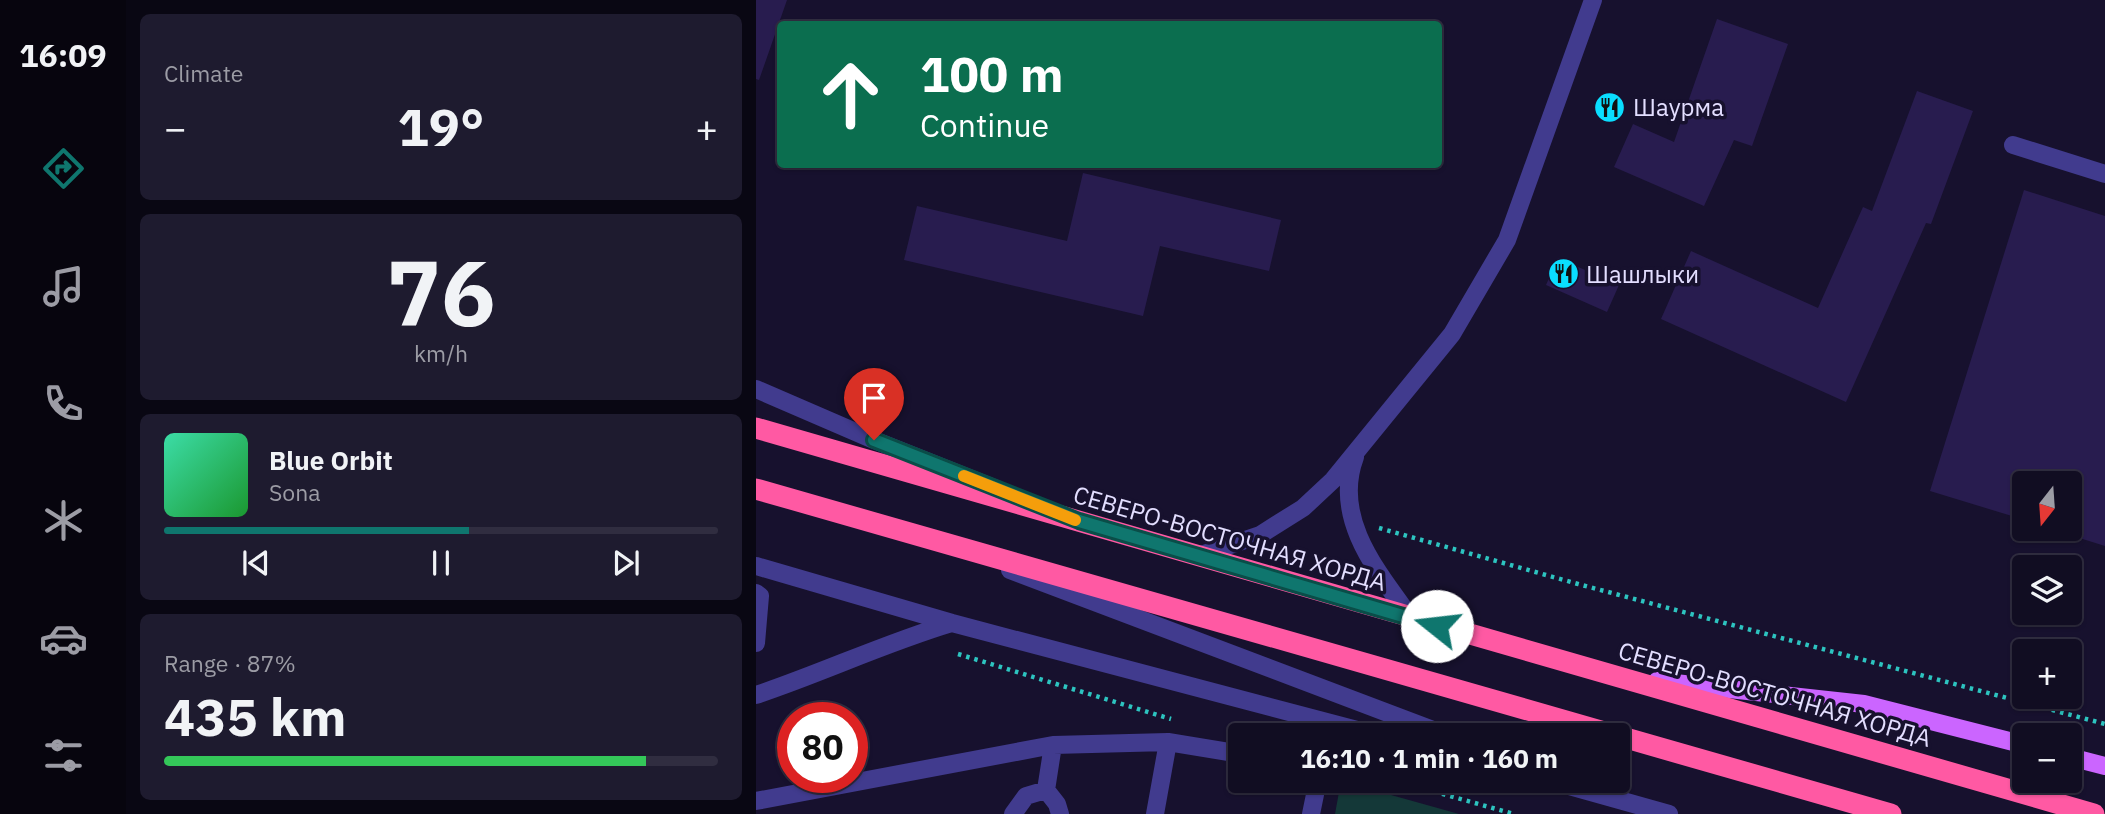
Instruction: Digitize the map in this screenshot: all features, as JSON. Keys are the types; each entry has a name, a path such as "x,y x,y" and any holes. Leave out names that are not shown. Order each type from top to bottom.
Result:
{"highway":[{"name":"СЕВЕРО-ВОСТОЧНАЯ ХОРДА","path":"756,428 2094,814"},
{"path":"756,489 1572,723"},
{"path":"1630,740 1891,814"}],"main road":[{"path":"1621,677 1864,704 2012,742"},
{"path":"2082,760 2105,766"}],"street":[{"path":"1198,556 1260,535 1303,508 1333,480 1452,334 1507,240 1592,0"},
{"path":"2013,145 2105,174"},
{"path":"756,389 874,440 1079,521"},
{"path":"1359,447 1348,485 1352,521 1374,567 1411,618"},
{"path":"918,535 1414,723"},
{"path":"756,566 952,623 1331,723"},
{"path":"756,593 760,596 756,643"},
{"path":"756,695 820,673 902,638 952,623"},
{"path":"1155,814 1168,742"},
{"path":"756,801 1052,745 1168,742 1228,752"},
{"path":"1052,745 1046,790 1057,804 1060,814"},
{"path":"1013,814 1026,796 1046,790"},
{"path":"1311,814 1315,793"},
{"path":"1596,793 1669,814"}],"path":[{"path":"1379,528 1578,584 2105,724"},
{"path":"958,654 1177,720"},
{"path":"1440,793 1514,814"}],"green space":[{"path":"1339,793 1384,793 1459,814 1335,814"}],"building":[{"path":"756,0 787,0 780,21 777,21 777,29 759,80 756,79"},
{"path":"1717,19 1788,44 1752,146 1734,140 1704,206 1614,167 1633,124 1674,142"},
{"path":"1917,91 1973,111 1931,224 1926,223 1846,402 1661,319 1691,251 1818,308 1863,207 1872,211"},
{"path":"1083,173 1281,220 1269,271 1160,246 1143,316 904,260 917,206 1067,241"},
{"path":"2024,190 2105,216 2105,546 2082,539 2082,471 2012,471 2012,516 1930,491"},
{"path":"1558,258 1619,285 1607,312 1546,285"}],"slow traffic":[{"path":"964,476 1075,520"}],"place":[{"name":"Шаурма","path":"1610,107"},
{"name":"Шашлыки","path":"1563,274"}],"route":[{"path":"874,440 1079,521 1437,626"}]}
